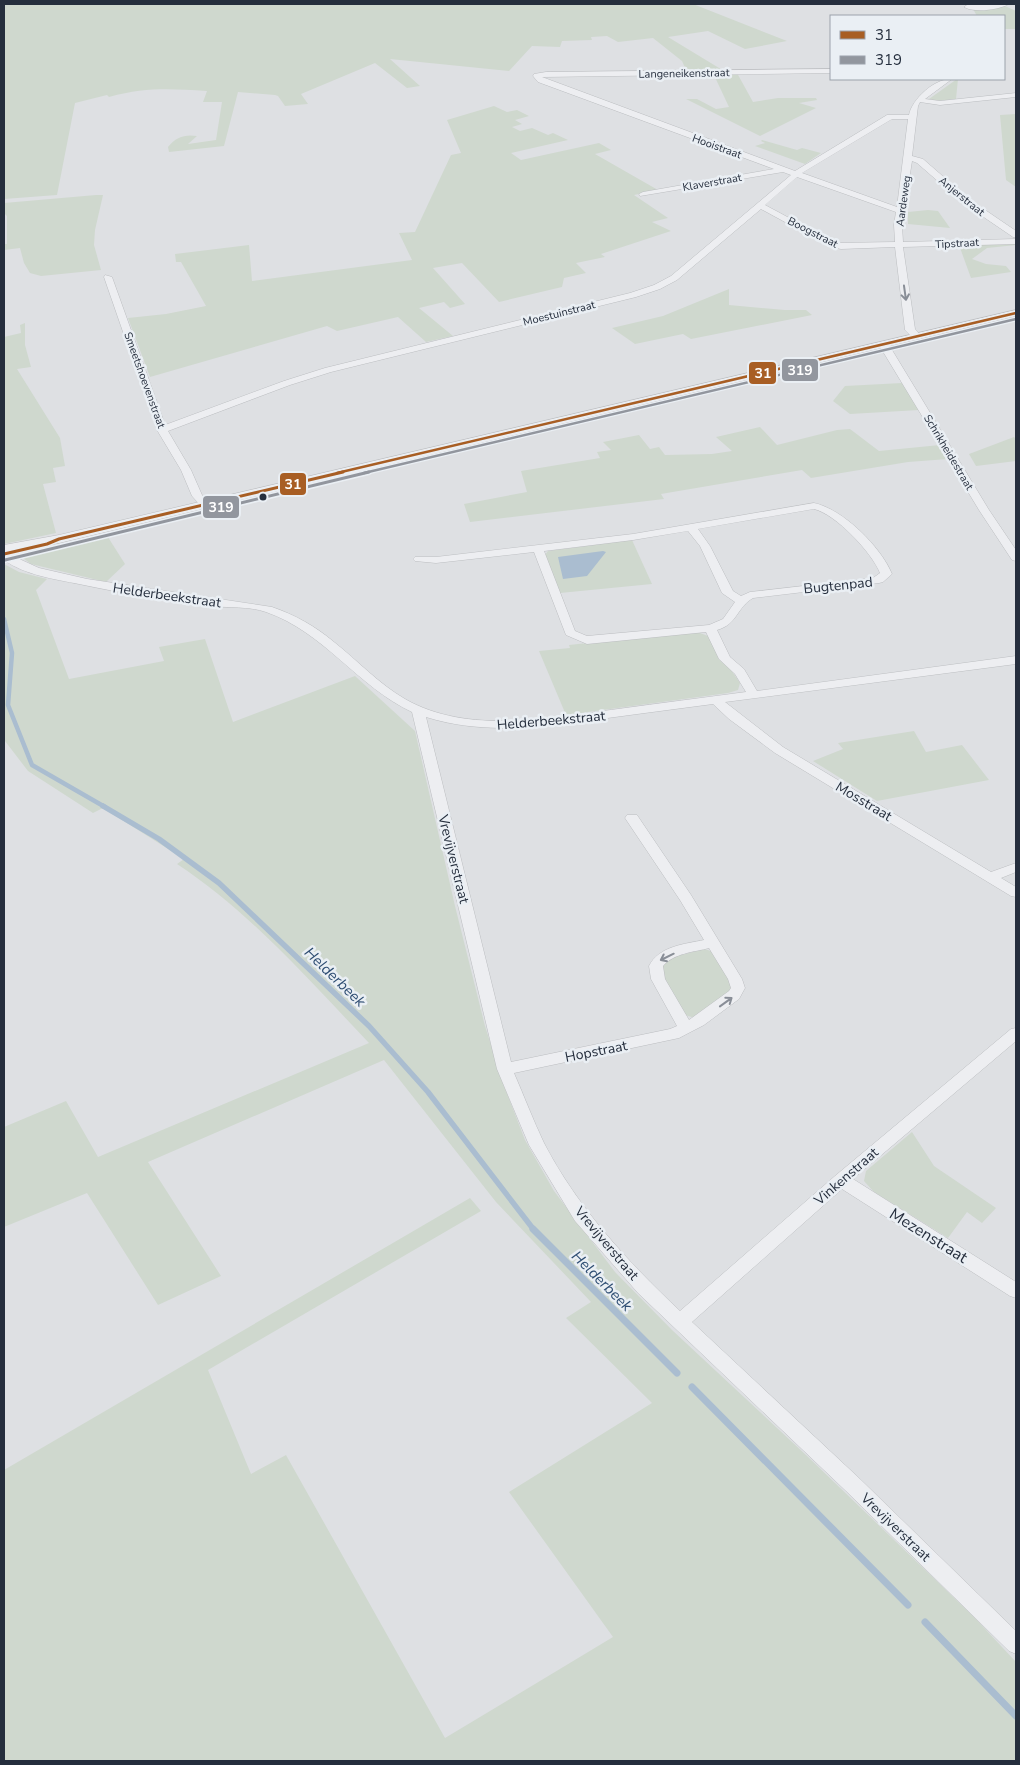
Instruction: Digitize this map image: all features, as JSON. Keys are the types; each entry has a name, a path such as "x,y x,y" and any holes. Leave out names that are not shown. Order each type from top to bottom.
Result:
{"street":[{"path":"966,5 989,7 1006,4"},
{"path":"966,5 971,15"},
{"name":"Langeneikenstraat","path":"537,76 546,74 830,71"},
{"name":"Hooistraat","path":"537,76 541,80 782,170 899,210"},
{"path":"918,100 947,80"},
{"path":"918,100 940,103 1016,95"},
{"name":"Aardeweg","path":"917,337 910,330 899,246 899,210 908,157 912,117 914,106 918,100"},
{"name":"Moestuinstraat","path":"162,430 287,383 328,370 610,301 657,287 688,268 796,174 890,117 912,117"},
{"name":"Anjerstraat","path":"908,157 920,161 972,206 1016,236"},
{"name":"Klaverstraat","path":"643,194 782,170"},
{"name":"Boogstraat","path":"759,206 769,209 834,245 854,247 899,246"},
{"name":"Tipstraat","path":"899,246 1016,241"},
{"name":"Smeetshoevenstraat","path":"108,277 162,430 186,470 197,496 205,504"},
{"path":"4,549 60,539 1016,313"},
{"name":"Schrikheidestraat","path":"884,345 984,510 1016,558"},
{"name":"Bugtenpad","path":"419,559 436,560 633,537 808,506 822,506 834,513 886,570 884,577 879,580 750,594 741,601"},
{"path":"538,549 570,633 574,636 596,640 710,628 721,625 729,620 741,601 728,593 705,546 690,527"},
{"path":"4,555 60,539"},
{"name":"Helderbeekstraat","path":"4,555 16,565 100,586 267,609 296,619 320,635 385,692 418,710 459,721 501,725 540,724 1016,660"},
{"path":"710,628 725,659 740,672 754,696"},
{"name":"Mosstraat","path":"717,701 733,716 779,750 1016,894"},
{"name":"Vrevijverstraat","path":"418,710 506,1069 536,1145 581,1216 644,1288 1016,1644"},
{"name":"Hopstraat","path":"506,1069 663,1037 699,1021 732,998 737,992 738,988 735,979 713,942 632,818"},
{"path":"990,877 1016,867"},
{"path":"685,1028 681,1017 656,975 656,966 658,961 669,955 713,942"},
{"name":"Vinkenstraat","path":"680,1322 841,1180 1016,1033"},
{"name":"Mezenstraat","path":"841,1180 1016,1291"}],"shaded area":[{"path":"4,4 693,4 787,41 745,49 708,31 668,37 724,71 687,72 682,61 653,38 618,42 607,36 591,37 592,40 562,41 560,47 532,46 509,71 390,59 420,86 407,88 375,63 301,94 308,104 285,106 278,96 275,95 238,92 224,146 169,152 168,147 171,144 185,136 197,136 188,144 216,140 222,102 203,102 207,91 158,90 109,97 107,95 75,103 57,195 4,199"},
{"path":"1005,6 1016,11 1016,29 1005,29 1005,15 976,15 973,9"},
{"path":"713,73 737,73 753,102 778,98 816,98 817,100 799,103 816,108 760,136 686,99 697,99 716,109 729,107"},
{"path":"958,80 956,99 937,101 929,99"},
{"path":"494,106 507,112 517,110 529,116 515,120 522,124 512,127 520,131 532,128 548,135 553,133 568,140 511,153 521,160 599,143 611,150 595,154 658,190 634,195 668,218 652,222 671,231 601,254 605,257 576,263 586,273 564,278 562,287 499,302 462,263 433,268 465,304 450,308 444,302 419,308 453,336 426,342 398,317 337,331 327,326 150,377 128,318 166,314 206,306 181,262 176,262 175,254 249,245 252,281 412,260 399,233 415,232 451,155 461,153 447,120"},
{"path":"1016,114 1016,187 1006,180 1000,115"},
{"path":"762,140 797,150 802,148 821,153 805,164 755,146 765,143"},
{"path":"103,195 95,230 94,245 101,270 41,276 30,273 24,263 20,248 4,250 4,244 7,244 7,216 4,213 4,203"},
{"path":"938,211 950,228 908,224 908,212"},
{"path":"1016,242 1016,245 987,248 972,259 986,264 1006,266 1011,272 971,278 959,245"},
{"path":"729,289 729,305 806,310 812,315 691,339 683,334 635,344 612,328 663,316"},
{"path":"25,323 25,345 31,367 17,369 60,438 65,466 53,468 56,482 43,484 56,533 4,544 4,337 21,333 20,325"},
{"path":"902,383 919,410 850,414 833,401 845,386"},
{"path":"760,427 777,445 837,430 850,429 879,451 940,445 948,459 908,462 811,478 802,470 661,494 664,499 470,522 464,504 527,492 521,471 600,458 597,452 611,450 603,442 639,435 650,449 659,447 665,455 712,454 732,451 716,437"},
{"path":"1014,437 1016,439 1016,461 976,466 969,454"},
{"path":"106,534 125,564 106,582 31,564 23,558 25,553"},
{"path":"632,540 652,584 560,593 545,555 548,551"},
{"path":"4,564 19,572 47,579 36,590 69,679 164,661 159,647 205,639 233,722 355,676 415,731 485,1026 503,1083 525,1140 554,1191 615,1272 672,1330 806,1455 974,1617 1016,1662 1016,1761 4,1761 4,1470 470,1198 481,1211 208,1370 251,1474 286,1455 445,1738 613,1637 509,1492 652,1403 566,1318 591,1302 496,1202 384,1060 148,1162 221,1276 158,1305 87,1193 4,1227 4,1127 66,1101 98,1157 369,1043 301,971 254,925 204,883 177,864 184,859 103,808 93,813 28,771 5,741"},
{"path":"689,632 708,636 740,683 738,690 728,693 566,715 539,651 570,648 569,645"},
{"path":"914,731 926,752 962,745 989,780 877,801 813,761 843,749 838,743"},
{"path":"704,949 711,951 734,988 695,1018 685,1015 659,970 670,958"},
{"path":"912,1132 934,1166 996,1208 982,1223 967,1212 948,1238 874,1192 864,1181 866,1171"}],"water":[{"path":"606,552 587,576 563,579 558,557"}],"waterway":[{"name":"Helderbeek","path":"4,619 12,653 8,705 32,765 105,807"},
{"name":"Helderbeek","path":"103,806 159,839 219,883 369,1026 428,1092 534,1230"},
{"name":"Helderbeek","path":"534,1230 677,1373"},
{"name":"Helderbeek","path":"692,1387 908,1605"},
{"name":"Helderbeek","path":"925,1622 1016,1716"}],"transit line":[{"name":"31","path":"4,554 47,544 59,539 1016,313"},
{"name":"319","path":"5,560 61,545 1016,319"}]}
